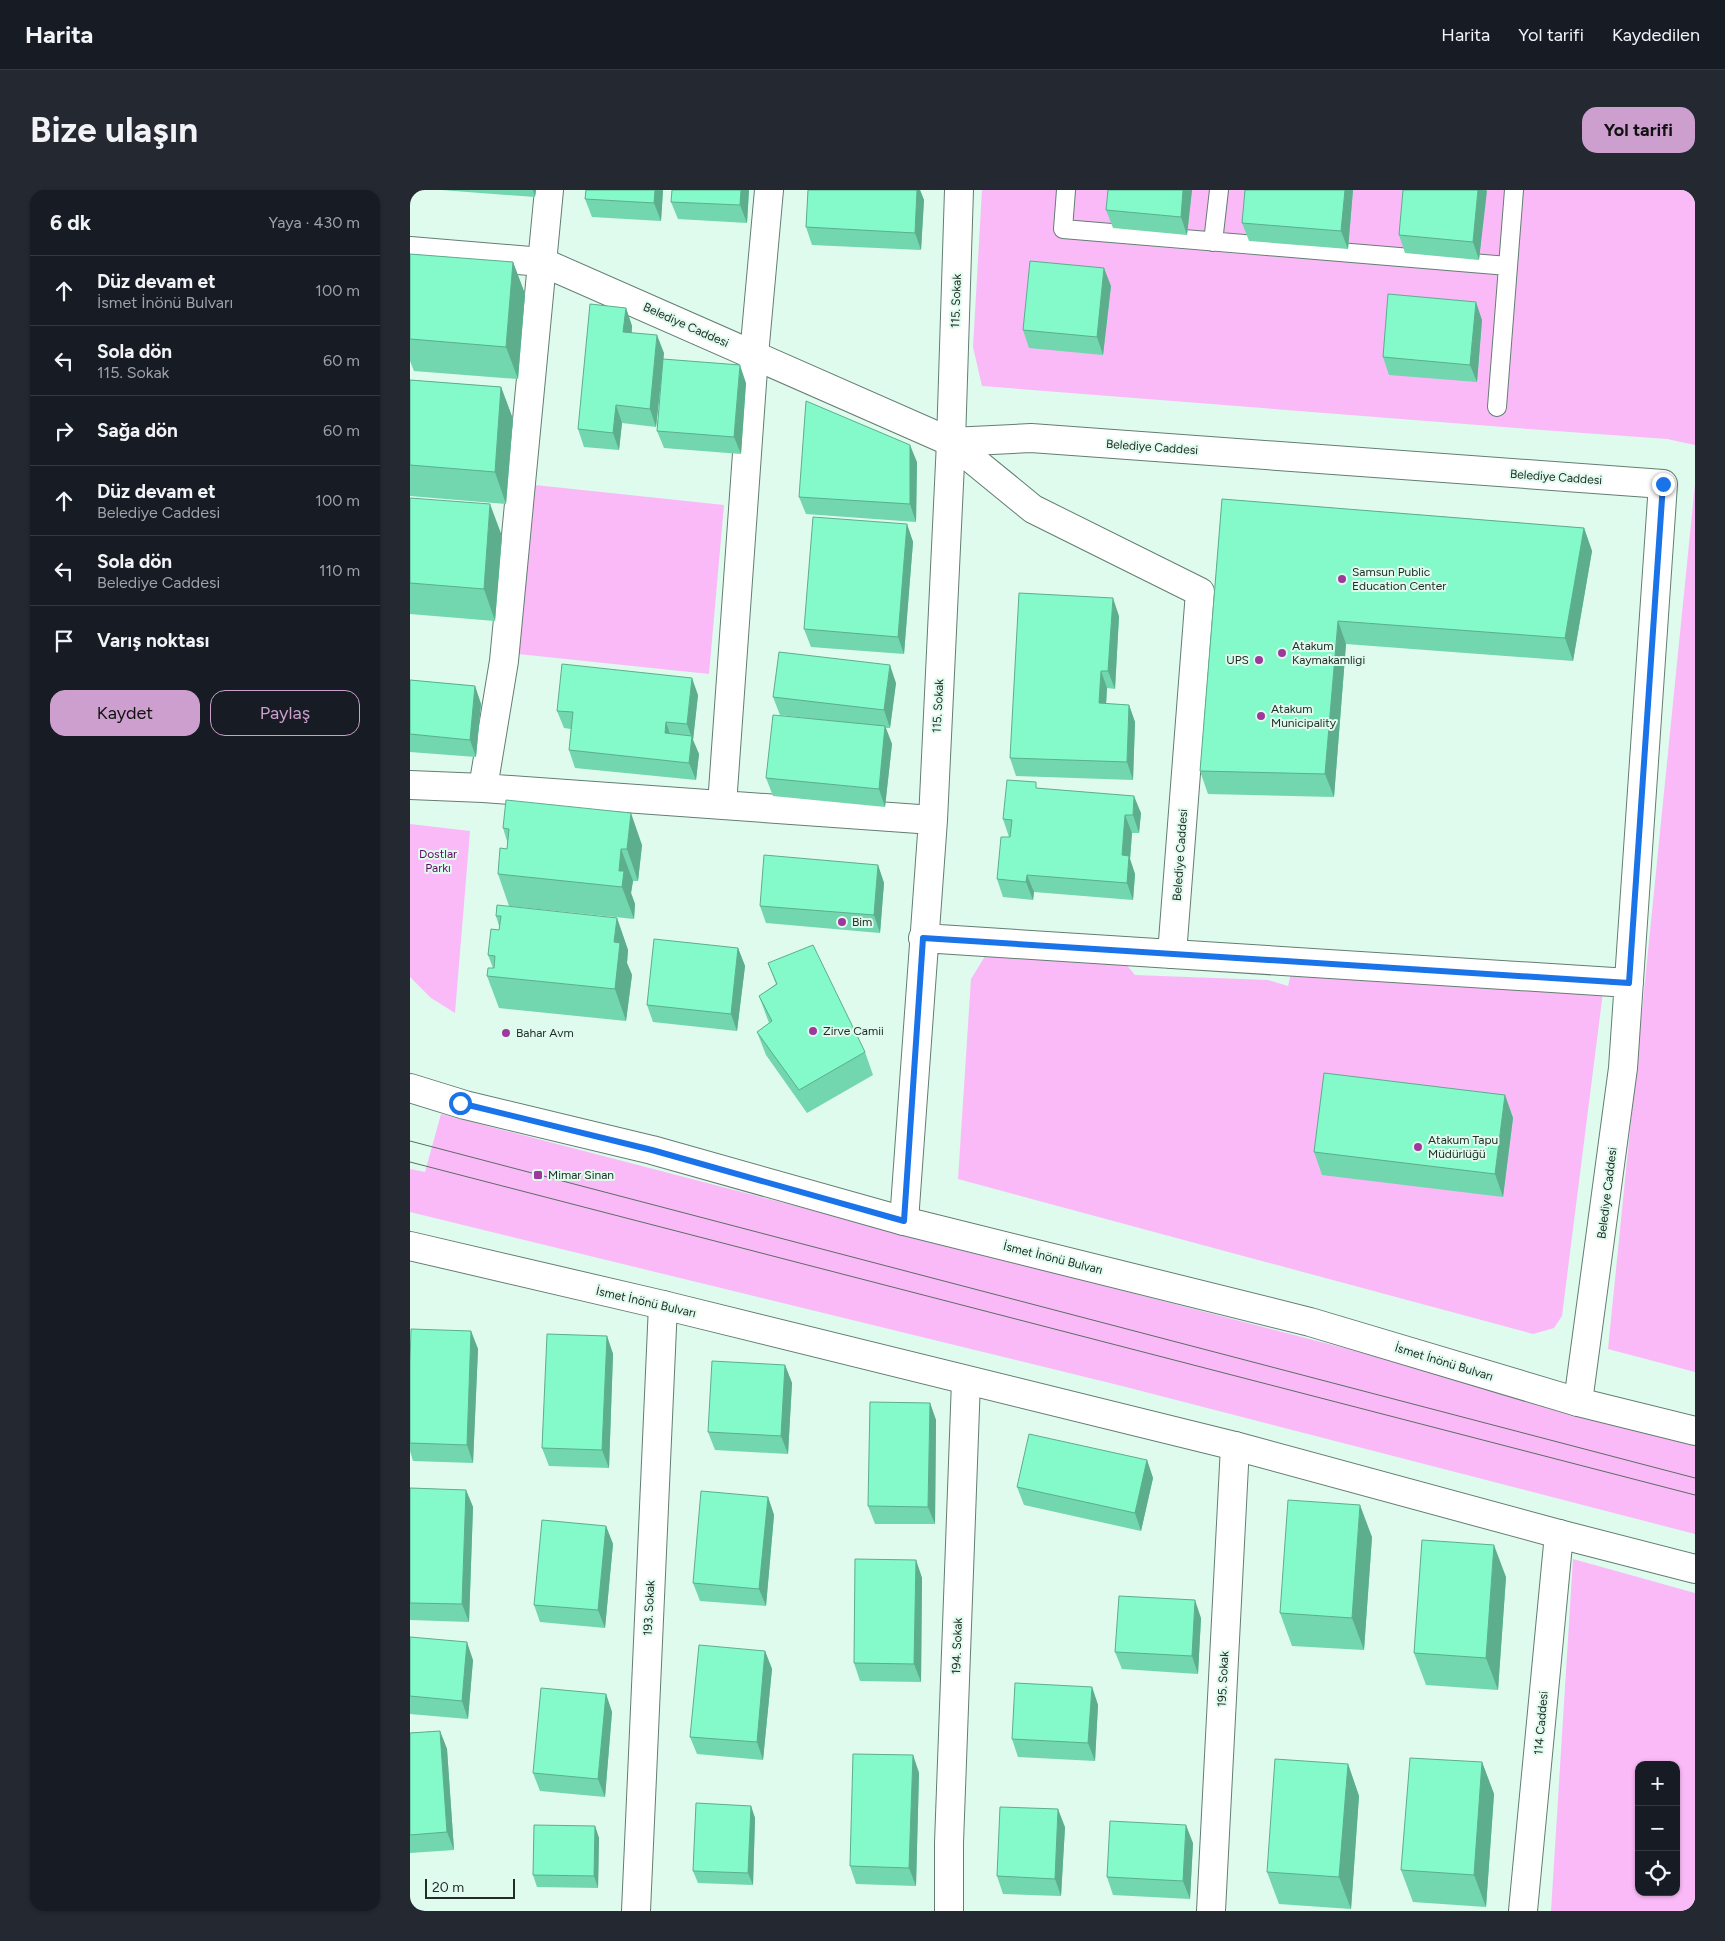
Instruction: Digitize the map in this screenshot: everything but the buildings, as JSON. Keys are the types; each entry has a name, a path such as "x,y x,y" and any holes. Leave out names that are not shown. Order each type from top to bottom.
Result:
{"street":[{"path":"484,788 504,661 549,190"},
{"path":"722,805 754,355 769,190"},
{"name":"115. Sokak","path":"904,1221 933,820 951,442 959,190"},
{"name":"Belediye Caddesi","path":"410,251 542,262 951,442 1033,509 1200,592 1172,954"},
{"name":"Belediye Caddesi","path":"951,442 1031,438 1663,484 1624,1068 1590,1326 1578,1402"},
{"path":"410,785 484,788 933,820"},
{"path":"923,938 1629,983"},
{"name":"İsmet İnönü Bulvarı","path":"410,1088 465,1105 652,1150 904,1221 1310,1322 1578,1402 1695,1431"},
{"name":"İsmet İnönü Bulvarı","path":"410,1246 663,1305 1235,1446 1695,1569"},
{"name":"193. Sokak","path":"636,1911 663,1305"},
{"name":"194. Sokak","path":"949,1911 949,1843 966,1381"},
{"name":"195. Sokak","path":"1211,1911 1235,1446"},
{"name":"114 Caddesi","path":"1523,1911 1559,1534"}],"lane":[{"path":"1066,190 1063,229 1508,266"},
{"path":"1213,242 1219,190"},
{"path":"1497,408 1514,190"}],"green space":[{"path":"982,190 1695,190 1695,445 1667,439 982,386 973,347"},
{"path":"1695,484 1695,1372 1608,1349"},
{"path":"535,485 724,505 709,674 518,654"},
{"name":"Dostlar Parkı","path":"410,824 470,831 455,1013 431,998 410,977"},
{"path":"987,953 1125,963 1135,975 1268,980 1288,986 1292,969 1603,992 1562,1316 1554,1328 1533,1334 958,1179 971,979"},
{"path":"441,1114 1695,1439 1695,1534 1122,1386 410,1212 410,1169 425,1172"},
{"path":"1573,1559 1695,1593 1695,1911 1551,1911"}],"tram line":[{"path":"410,1141 1695,1478"},
{"path":"410,1162 1695,1495"}],"place":[{"name":"Samsun Public Education Center","path":"1342,579"},
{"name":"Atakum Kaymakamligi","path":"1282,653"},
{"name":"UPS","path":"1259,660"},
{"name":"Atakum Municipality","path":"1261,716"},
{"name":"Bim","path":"842,922"},
{"name":"Zirve Camii","path":"813,1031"},
{"name":"Bahar Avm","path":"506,1033"},
{"name":"Atakum Tapu Müdürlüğü","path":"1418,1147"},
{"name":"Mimar Sinan","path":"538,1175"}],"route":[{"path":"460,1103 652,1150 904,1221 923,938 1629,983 1663,484"}]}
